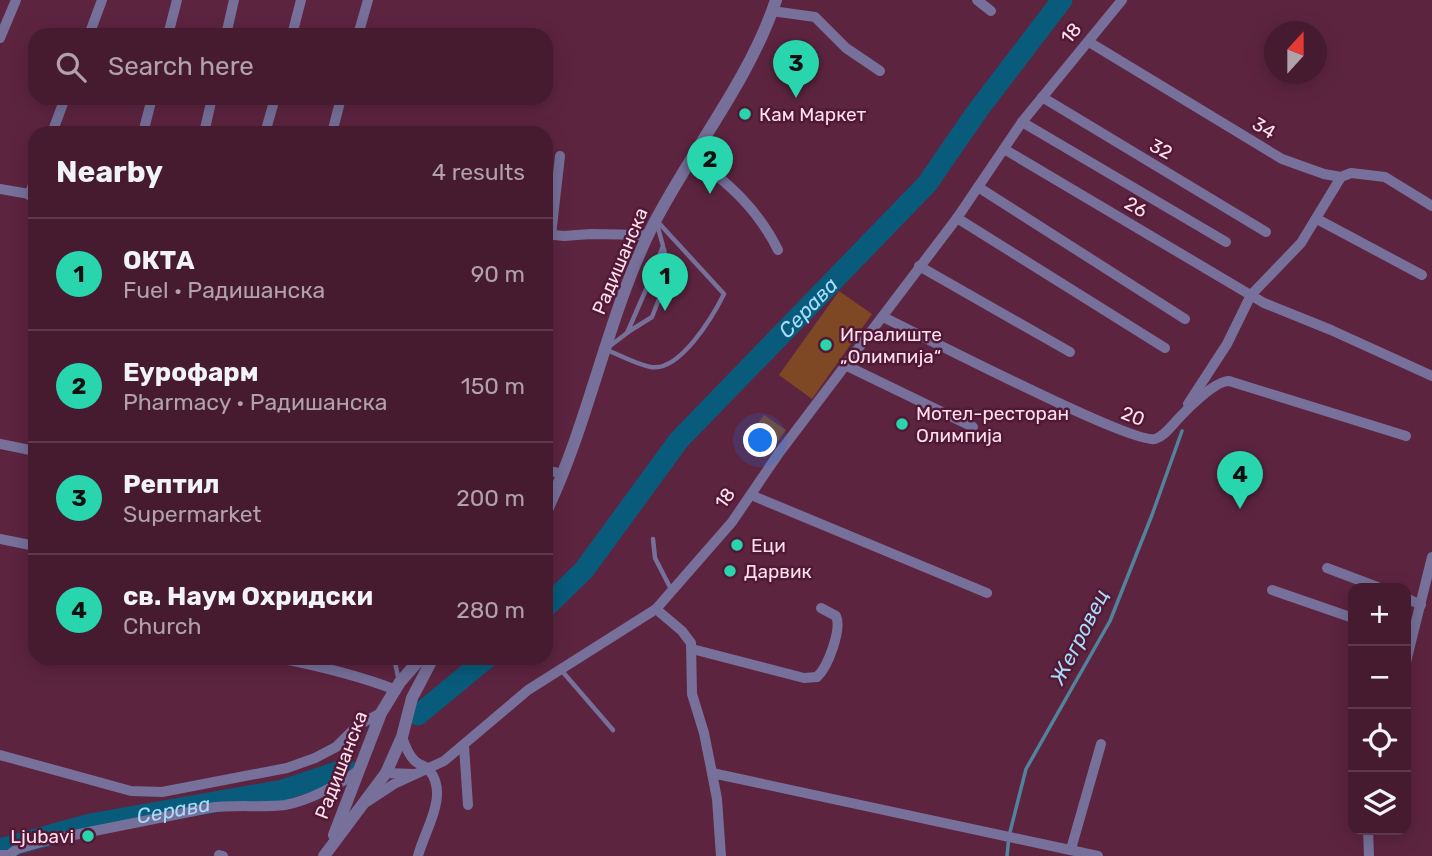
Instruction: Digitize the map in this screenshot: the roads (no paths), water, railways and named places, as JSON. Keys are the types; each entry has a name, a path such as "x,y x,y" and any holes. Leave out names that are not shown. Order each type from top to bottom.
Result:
{"street":[{"path":"0,38 16,0"},
{"path":"92,28 102,0"},
{"path":"170,28 177,0"},
{"path":"228,28 234,0"},
{"path":"294,28 301,0"},
{"path":"360,28 368,0"},
{"path":"977,0 991,11"},
{"name":"18","path":"362,768 387,773 418,774 429,770 464,746 528,690 656,609 715,543 751,495 808,409 883,317 957,218 1022,122 1122,0"},
{"path":"774,5 815,17 846,48 880,71"},
{"name":"Радишанска","path":"553,496 619,307 648,235 735,86 774,5"},
{"name":"34","path":"1089,42 1282,159 1313,172 1385,177 1432,206"},
{"name":"32","path":"1042,97 1266,231"},
{"path":"55,126 62,105"},
{"path":"146,126 150,105"},
{"path":"206,126 210,105"},
{"path":"267,126 273,105"},
{"path":"334,126 339,105"},
{"path":"1022,122 1226,242"},
{"name":"26","path":"1004,149 1264,303 1432,376"},
{"path":"553,206 560,156"},
{"path":"694,157 748,204 766,226 778,250"},
{"path":"1180,416 1227,344 1251,295 1301,243 1346,175"},
{"path":"978,187 1185,319"},
{"path":"0,189 28,194"},
{"path":"957,218 1165,348"},
{"path":"1317,219 1422,275"},
{"path":"553,234 648,235"},
{"path":"919,266 1070,352"},
{"name":"20","path":"883,317 1059,403 1145,440 1156,439 1164,434 1180,416 1222,381 1406,436"},
{"path":"845,365 973,427"},
{"path":"0,444 28,450"},
{"path":"553,472 563,474"},
{"path":"751,495 987,593"},
{"path":"0,539 28,545"},
{"path":"1411,632 1421,604 1432,557"},
{"path":"1327,568 1367,583"},
{"path":"1272,590 1348,616"},
{"path":"1411,600 1421,604"},
{"path":"692,649 804,678 817,677 824,671 838,627 836,616 821,608"},
{"path":"656,609 682,631 691,643 692,694 705,733 717,799 721,856"},
{"path":"312,665 335,670 395,691 408,715"},
{"name":"Радишанска","path":"327,852 382,713 415,665"},
{"name":"Радишанска","path":"327,852 387,773 402,737 419,680 429,665"},
{"path":"0,755 131,791 162,792 287,768 315,758 336,747 358,725 382,713"},
{"path":"402,737 414,761 429,770 436,785 437,797 418,856"},
{"path":"1064,851 1101,744"},
{"path":"464,746 468,805"},
{"path":"6,855 49,840 209,808 297,802 345,781 362,768"},
{"path":"712,772 1064,851 1098,856"},
{"path":"362,805 394,784 418,774"},
{"path":"1368,835 1369,856"}],"lane":[{"path":"605,349 652,317 668,276 656,220"},
{"path":"605,349 652,367 674,361 698,336 724,294 656,220"},
{"path":"628,333 663,246"},
{"path":"653,539 655,558 672,592"},
{"path":"394,665 395,691"},
{"path":"561,670 613,730"}],"waterway":[{"name":"Серава","path":"553,600 584,570 679,440 927,184 978,110 1062,0"},
{"name":"Жегровец","path":"1007,856 1009,836 1026,769 1110,621 1182,431"},
{"name":"Серава","path":"418,715 479,665"},
{"name":"Серава","path":"0,849 90,824 283,790 346,769"}],"place":[{"name":"Рептил","path":"796,98"},
{"name":"Кам Маркет","path":"745,114"},
{"name":"Еурофарм","path":"710,194"},
{"name":"ОКТА","path":"665,311"},
{"name":"Игралиште „Олимпија“","path":"826,345"},
{"name":"Мотел-ресторан Олимпија","path":"902,424"},
{"name":"св. Наум Охридски","path":"1240,509"},
{"name":"Еци","path":"737,545"},
{"name":"Дарвик","path":"730,571"},
{"name":"Ljubavi","path":"88,836"}]}
